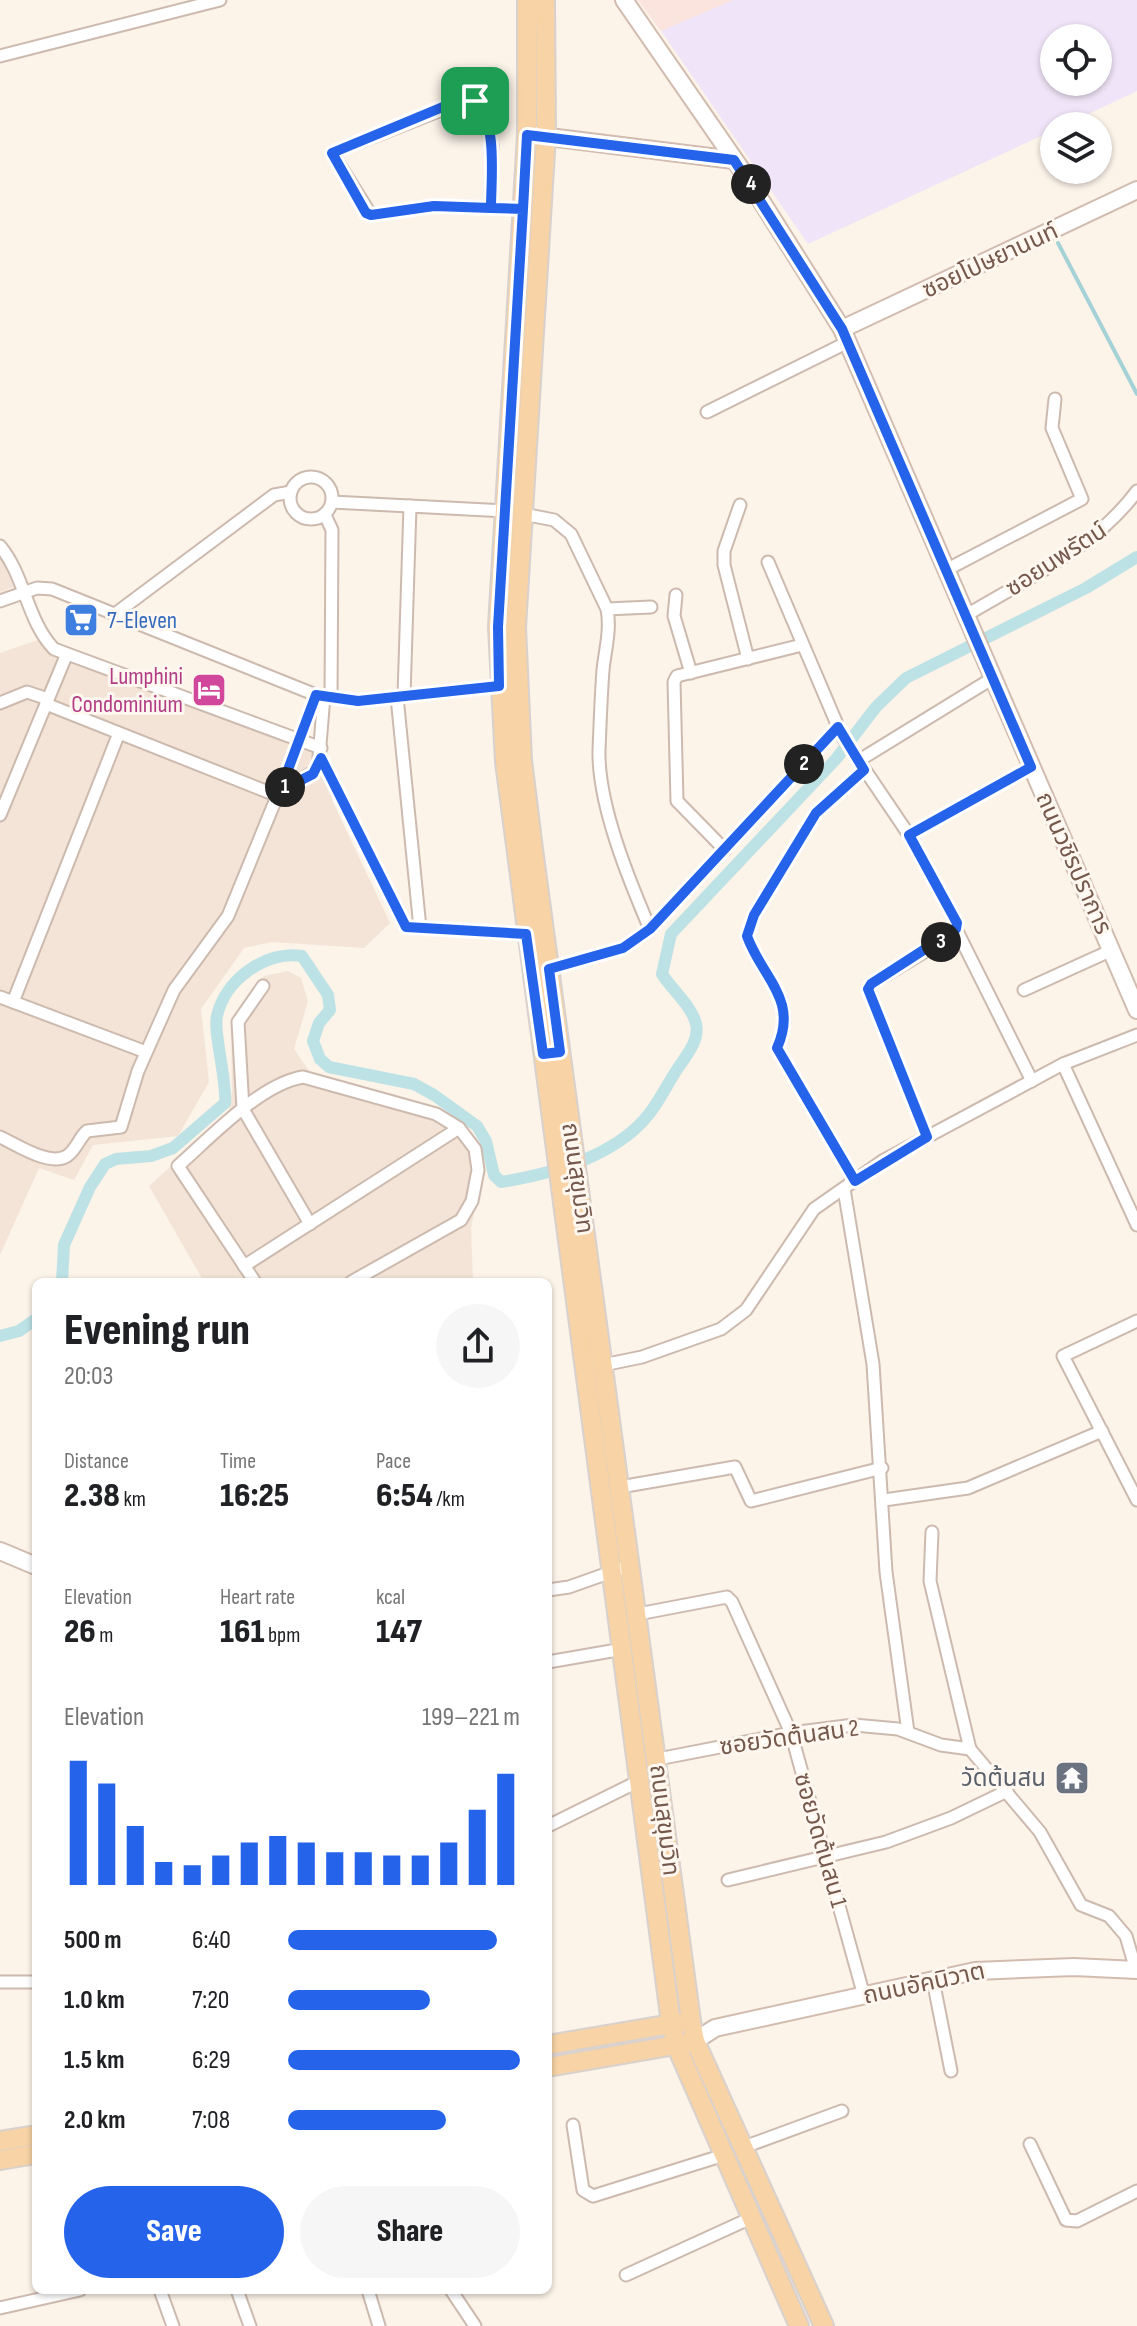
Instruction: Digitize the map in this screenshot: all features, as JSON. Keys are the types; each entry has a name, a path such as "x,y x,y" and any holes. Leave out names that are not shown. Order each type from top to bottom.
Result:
{"main road":[{"name":"ถนนสุขุมวิท","path":"527,0 536,135 523,209 517,685 522,760 549,969 552,1053 562,1133 603,1365 695,2041 824,2326"},
{"name":"ถนนสุขุมวิท","path":"545,0 517,508 498,627 505,762 526,934 552,1053"},
{"name":"ถนนสุขุมวิท","path":"568,1170 613,1571 671,2023 676,2045 799,2326"},
{"path":"552,2044 691,2021"},
{"path":"552,2066 695,2041"},
{"path":"0,2141 32,2136"},
{"path":"0,2160 32,2155"}],"street":[{"path":"0,56 220,0"},
{"name":"ถนนวชิรปราการ","path":"624,0 734,160 845,336 1137,1010"},
{"path":"491,208 492,145 482,107 469,99 332,153 364,209 371,215 434,206 491,208 523,209"},
{"path":"536,135 734,160"},
{"name":"ซอยโปษยานนท์","path":"845,336 1137,190"},
{"path":"707,412 845,336"},
{"path":"946,570 1082,499 1052,428 1055,399"},
{"path":"115,614 274,495 291,492 302,479 314,477 326,483 332,502 325,515 312,519 299,516 291,506 291,492"},
{"name":"ซอยนพรัตน์","path":"969,624 1096,537 1116,520 1137,491"},
{"path":"332,502 517,508 554,520 571,534 607,609 610,622 603,669 599,755 605,797 632,886 650,929"},
{"path":"740,505 724,551 724,565 748,659"},
{"path":"410,506 401,697 420,928"},
{"path":"279,794 313,774 321,753 332,530 325,515"},
{"path":"0,546 44,638 66,656 321,753 406,927 526,934"},
{"path":"768,562 840,732 909,835 957,923 956,929 1032,1081"},
{"path":"0,601 52,589 324,696 358,701 499,686"},
{"path":"676,595 674,616 691,673"},
{"path":"607,609 651,607"},
{"path":"725,850 681,807 675,794 673,689 677,676 802,645"},
{"path":"0,815 66,656"},
{"path":"855,1181 777,1048 786,1029 777,987 747,936 754,915 816,813 858,761 993,678"},
{"path":"0,703 27,692 119,733 279,794"},
{"path":"0,1137 47,1158 59,1159 72,1151 87,1131 121,1127 146,1052 178,983 228,916 324,696"},
{"path":"549,969 623,948 650,929 840,732"},
{"path":"13,1002 119,733"},
{"path":"909,835 1031,767"},
{"path":"927,1137 868,989 871,984 956,929"},
{"path":"1024,990 1112,950"},
{"path":"1123,976 1137,987"},
{"path":"263,986 238,1022 243,1109 310,1224"},
{"path":"0,997 146,1052"},
{"path":"603,1365 642,1357 721,1329 746,1310 814,1209 927,1137 1063,1064 1137,1035"},
{"path":"1063,1064 1137,1225"},
{"path":"252,1278 178,1166 243,1109 289,1081 303,1077 436,1114 459,1128 472,1141 478,1170 468,1211 450,1229 358,1278"},
{"path":"244,1266 459,1128"},
{"path":"844,1189 873,1364 882,1468 886,1572 908,1732"},
{"path":"1137,1321 1063,1356 1137,1500"},
{"path":"884,1500 968,1488 1102,1431"},
{"path":"620,1487 735,1467 751,1501 882,1468"},
{"path":"932,1532 930,1581 970,1749 1040,1832 1081,1905 1109,1916 1126,1936 1136,1970"},
{"path":"0,1551 32,1564"},
{"path":"552,1589 631,1565"},
{"name":"ซอยวัดต้นสน 1","path":"638,1614 727,1597 791,1733 864,1996"},
{"path":"552,1661 623,1649"},
{"name":"ซอยวัดต้นสน 2","path":"658,1759 791,1733 854,1725 908,1732 941,1745 970,1749"},
{"path":"552,1824 641,1780"},
{"path":"728,1880 886,1842 951,1818 1007,1791"},
{"name":"ถนนอัคนิวาต","path":"695,2041 715,2028 995,1968 1136,1970"},
{"path":"933,1980 951,2071"},
{"path":"1,1984 32,1982"},
{"name":"ถนนอัคนิวาต","path":"691,2021 715,2028"},
{"path":"744,2147 842,2111"},
{"path":"573,2125 583,2190 593,2196 724,2155"},
{"path":"1030,2144 1066,2220 1077,2221 1137,2191"},
{"path":"626,2275 751,2218"},
{"path":"0,2308 62,2294"},
{"path":"161,2294 173,2326"},
{"path":"238,2294 250,2326"},
{"path":"369,2294 379,2326"},
{"path":"454,2294 475,2326"}],"shaded area":[{"path":"638,0 733,0 661,31"},
{"path":"733,0 1137,0 1137,91 1093,112 1040,112 1040,136 808,244 661,31"},
{"path":"0,554 14,587 0,592"},
{"path":"38,640 295,743 328,751 332,800 390,923 364,948 272,942 244,948 201,1009 209,1082 178,1136 93,1145 74,1180 39,1168 0,1255 0,653"},
{"path":"288,971 301,978 308,1001 294,1049 314,1078 383,1093 442,1116 475,1141 483,1174 471,1227 473,1278 202,1278 149,1186 228,1115 232,1092 231,1021 264,976"}],"waterway":[{"path":"1058,243 1137,394"},
{"path":"62,1278 64,1245 90,1187 105,1164 116,1159 151,1156 173,1148 225,1103 217,1016 238,979 275,958 302,956 328,995 330,1010 319,1023 313,1041 320,1059 329,1067 414,1084 434,1095 477,1126 486,1141 494,1175 501,1182 561,1168 619,1141 653,1109 696,1036 696,1024 690,1011 662,974 671,934 836,759 876,707 906,678 1086,588 1137,557"},
{"path":"0,1336 19,1331 32,1322"}],"place":[{"name":"7-Eleven","path":"81,620"},
{"name":"Lumphini Condominium","path":"209,690"},
{"name":"วัดต้นสน","path":"1072,1778"}],"route":[{"path":"475,101 462,99 332,153 366,213 371,215 434,206 491,208 494,208 523,209 527,135 734,160 842,329 1031,767 909,835 957,923 956,929 946,939 871,984 868,993 927,1137 884,1160 855,1181 777,1048 786,1029 777,987 747,936 754,915 816,813 864,770 838,727 650,929 623,948 549,969 560,1052 543,1054 526,934 406,927 321,758 313,774 280,791 301,743 316,695 358,701 499,686 498,627 523,209 491,208 492,145 482,107 475,101"}]}
